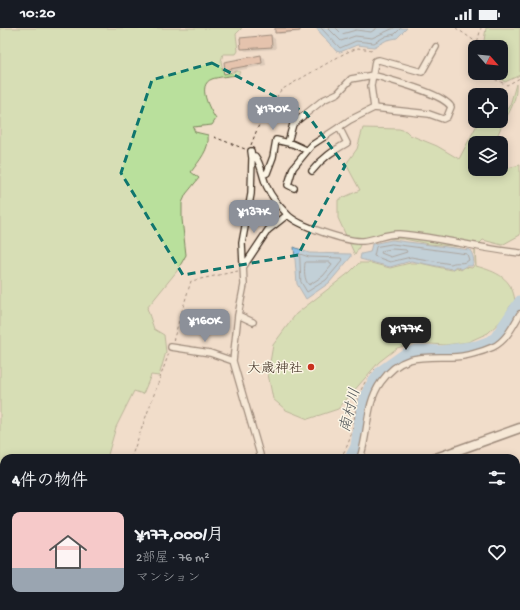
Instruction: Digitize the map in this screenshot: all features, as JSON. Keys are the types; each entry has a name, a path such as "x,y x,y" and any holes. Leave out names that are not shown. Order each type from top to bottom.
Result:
{"street":[{"path":"374,108 371,86 375,61 379,60 422,72 436,48"},
{"path":"288,142 293,124 317,105 338,94 351,79 373,75 431,93 449,103 451,107 447,117 444,119 428,114 374,108 339,127 306,150 293,168 288,185 294,188"},
{"path":"312,171 319,162 331,152 347,143 339,127"},
{"path":"263,175 267,173 273,157 276,140 288,142 306,150"},
{"path":"251,153 260,162 268,188 287,215 305,226 321,232 362,241 398,234 449,241 497,250 520,252"},
{"path":"251,153 251,194 242,243 242,270 244,285 238,315 233,361 260,454"},
{"path":"242,270 246,260 268,230 287,215"},
{"path":"361,454 372,397 381,382 397,364 408,359 429,356 454,357 493,347 507,335 520,314"},
{"path":"238,315 253,322"},
{"path":"171,347 210,353 233,361"},
{"path":"447,454 520,428"}],"path":[{"path":"456,28 473,40"},
{"path":"477,40 481,28"},
{"path":"214,137 251,153 258,127 280,90 345,53 358,48 372,50"},
{"path":"496,80 507,85 520,78"},
{"path":"342,454 351,439 358,397 369,375 375,370"}],"highlighted area":[{"path":"212,63 306,113 345,166 298,255 183,275 121,173 152,80"}],"green space":[{"path":"0,28 242,28 236,34 238,51 236,54 223,54 221,61 224,74 237,71 240,72 238,75 215,78 207,82 205,87 206,98 216,119 212,125 193,127 195,132 208,135 208,140 206,150 191,172 199,178 186,194 182,203 182,219 186,255 177,271 147,308 154,329 164,335 166,352 159,376 151,375 143,394 134,391 116,427 108,454 0,454"},
{"path":"486,28 520,28 520,75 505,82 502,80 508,80 508,40 484,40"},
{"path":"516,84 516,93 508,114 508,108"},
{"path":"363,128 399,129 406,131 410,135 437,146 459,159 468,142 468,176 508,176 508,168 520,165 520,235 502,245 483,240 475,248 429,244 404,239 360,238 360,245 355,255 338,218 338,200 360,190 346,164 357,149"},
{"path":"475,128 500,129 498,136 471,136"},
{"path":"475,248 476,266 491,271 507,281 511,287 515,301 510,306 504,318 488,333 468,342 445,345 417,343 397,348 379,362 338,409 308,419 286,410 273,399 268,374 273,345 296,314 350,272 359,263 371,263 390,268 410,263 420,263 451,270 456,267 461,270 465,267 472,268 475,264"}],"water":[{"path":"316,28 407,28 397,38 387,40 374,47 357,45 340,52 336,51"},
{"path":"392,240 470,250 473,258 473,264 472,266 466,266 461,269 456,266 452,269 411,261 390,267 360,259 361,254 370,252 372,244"},
{"path":"294,247 309,253 351,254 351,257 329,283 306,299 297,284"}],"building":[{"path":"275,28 300,28 300,31 275,33"},
{"path":"271,35 272,47 241,49 240,38"},
{"path":"261,55 262,63 225,70 224,62"}],"waterway":[{"name":"南村川","path":"352,454 356,446 361,410 369,388 381,371 405,354 417,350 442,351 477,346 488,342 495,338 520,301"}],"place":[{"name":"大歳神社","path":"311,367"}]}
